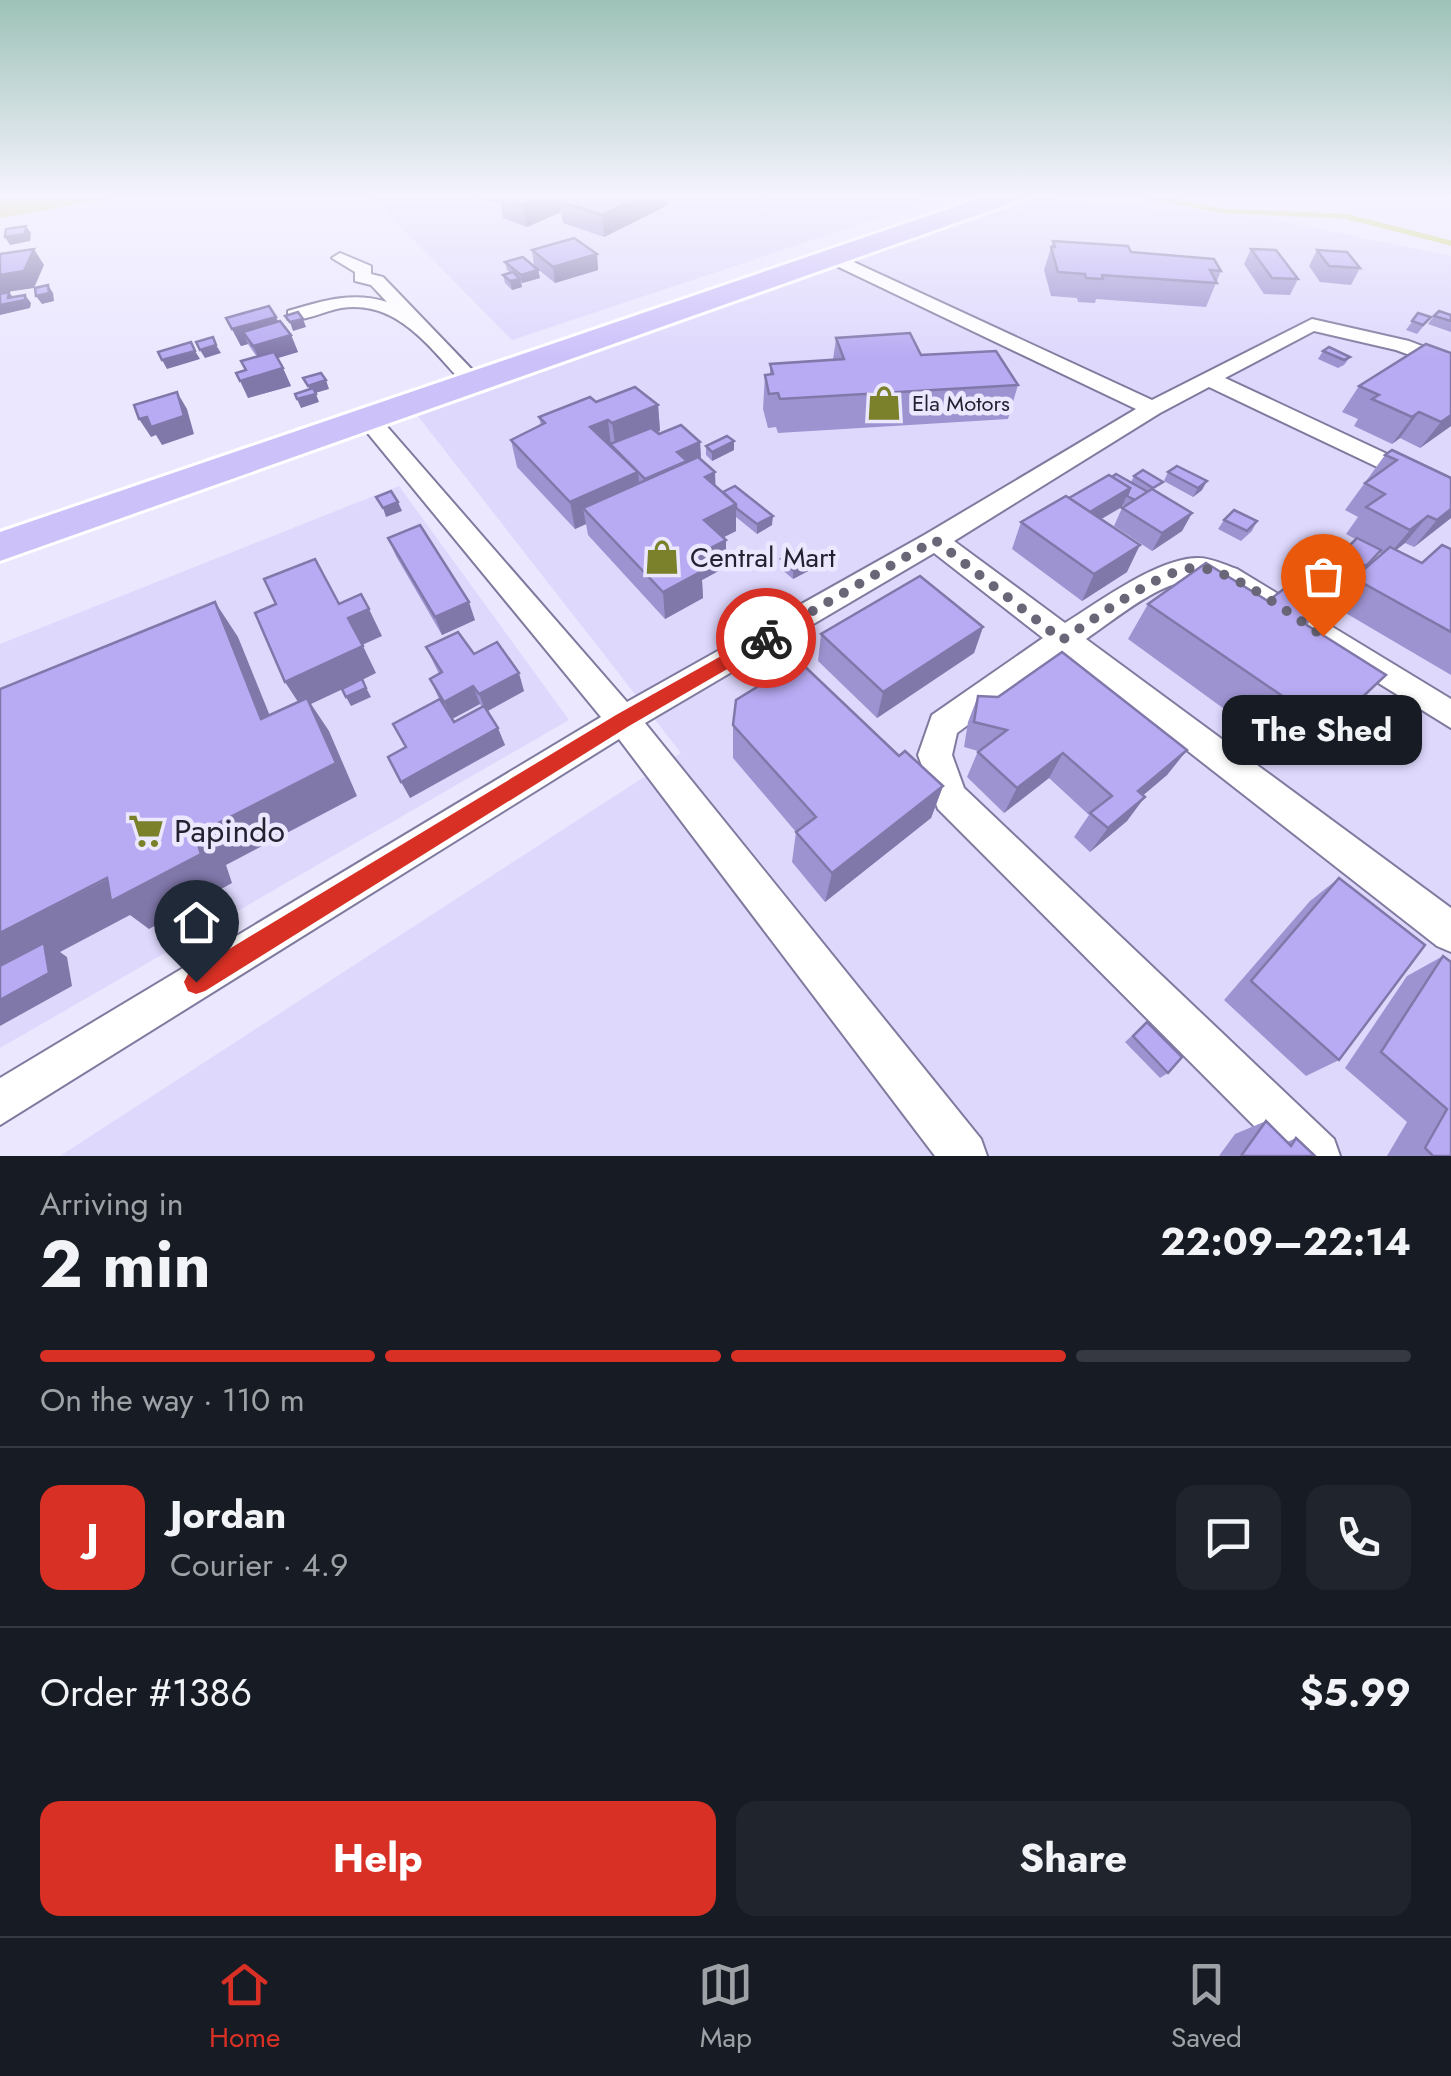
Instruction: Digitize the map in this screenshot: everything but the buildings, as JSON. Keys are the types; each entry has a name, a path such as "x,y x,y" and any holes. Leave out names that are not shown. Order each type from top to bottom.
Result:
{"main road":[{"path":"0,547 855,249"}],"street":[{"path":"832,257 1152,408"},
{"path":"340,258 365,270 361,277 377,281 474,383"},
{"path":"295,314 352,299 377,302 415,321"},
{"path":"0,1103 622,720 935,540 1152,408 1312,325 1402,345 1451,364"},
{"path":"1209,378 1451,494"},
{"path":"369,420 622,720 964,1156"},
{"path":"935,540 1451,932"},
{"path":"1317,1156 950,798 935,755 943,725 1062,640 1167,575 1196,566 1228,576 1451,714"}],"shaded area":[{"path":"422,249 786,249 512,340"},
{"path":"889,249 1417,249 1451,256 1451,1156 60,1156 681,753 414,411"},
{"path":"399,486 569,720 0,1048 0,644"}],"way so far":[{"path":"766,638 935,540 1062,640 1167,575 1196,566 1228,576 1323,636"}],"place":[{"name":"Ela Motors","path":"884,403"},
{"name":"Central Mart","path":"662,557"},
{"name":"The Shed","path":"1323,636"},
{"name":"Papindo","path":"146,831"}],"route":[{"path":"196,982 622,720 766,638"}]}
